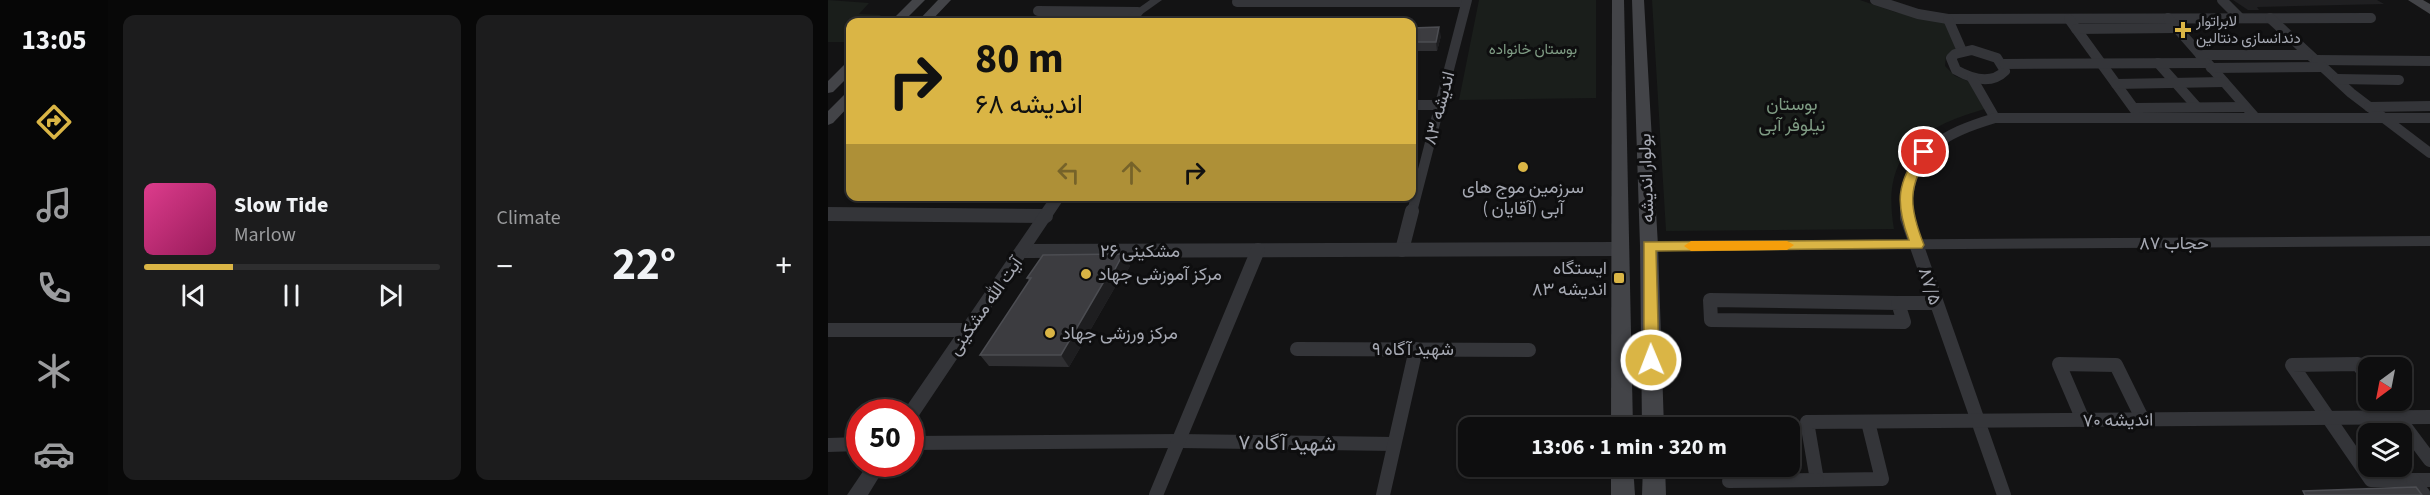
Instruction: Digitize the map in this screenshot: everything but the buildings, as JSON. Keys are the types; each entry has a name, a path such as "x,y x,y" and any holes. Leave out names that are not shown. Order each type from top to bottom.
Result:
{"main road":[{"path":"900,18 919,0"},
{"path":"927,18 945,0"},
{"name":"بولوار اندیشه","path":"1618,0 1622,417"},
{"name":"بولوار اندیشه","path":"1638,0 1649,246 1653,417"},
{"path":"2414,0 2430,10"},
{"path":"829,88 846,71"},
{"path":"828,120 846,101"},
{"path":"1622,477 1623,495"},
{"path":"1654,477 1654,495"}],"street":[{"path":"1130,18 1157,0"},
{"path":"1875,0 1918,14 1948,19 2371,18"},
{"path":"2222,0 2240,18"},
{"path":"1238,2 1466,1"},
{"name":"اندیشه ۸۳","path":"1416,197 1466,1"},
{"path":"1038,11 1138,12"},
{"path":"2168,18 2254,116"},
{"path":"2270,18 2383,119 2430,153"},
{"path":"1948,19 1962,51"},
{"path":"2069,19 2140,117"},
{"path":"2076,29 2176,28"},
{"path":"2004,64 2005,71 1995,79 1972,78 1956,70 1951,64 1951,58 1962,51 1983,51 2004,64 2206,62 2279,55 2316,61 2430,61"},
{"path":"2279,55 2299,61 2300,65 2292,67"},
{"path":"2206,62 2292,67 2316,61"},
{"path":"2158,63 2197,107"},
{"path":"1972,78 1995,118"},
{"path":"2337,79 2399,80"},
{"path":"2116,84 2224,82"},
{"path":"1416,105 1440,105"},
{"path":"2369,107 2430,106"},
{"path":"2134,108 2245,107"},
{"name":"۸۷/۵","path":"2004,495 1907,218 1905,193 1911,171 1924,152 1943,137 1967,126 1995,118 2254,116 2430,118"},
{"name":"آیت الله مشکینی","path":"921,399 1056,201"},
{"name":"اندیشه ۸۳","path":"1402,250 1415,201"},
{"path":"828,214 1046,216"},
{"name":"حجاب ۸۷","path":"1649,246 2430,241"},
{"path":"1156,495 1258,250 1619,249"},
{"name":"مشکینی ۲۶","path":"1023,251 1258,250"},
{"path":"1898,302 1904,322 1711,320 1710,300 1898,302 1935,303"},
{"path":"828,330 967,330"},
{"name":"شهید آگاه ۹","path":"1297,349 1529,350"},
{"path":"1383,495 1416,349"},
{"path":"2083,420 2059,364 2116,365 2143,420"},
{"path":"2358,364 2292,365 2371,480 2430,480"},
{"path":"2393,411 2430,460"},
{"name":"اندیشه ۷۰","path":"1817,480 1807,422 2430,417"},
{"path":"1729,481 1882,479 1868,422"},
{"name":"شهید آگاه ۷","path":"924,443 1179,441 1394,444"},
{"path":"828,445 846,444"},
{"path":"857,495 869,477"},
{"path":"2413,480 2424,495"}],"shaded area":[{"path":"2233,0 2377,0 2384,4 2257,7 2259,10 2248,10"}],"green space":[{"path":"828,0 869,3 859,14 881,15 877,18 846,18 846,42 828,42"},
{"name":"بوستان خانواده","path":"1479,0 1596,0 1596,98 1459,100"},
{"name":"بوستان نیلوفر آبی","path":"1652,0 1860,0 1895,12 1945,22 1958,50 1946,56 1945,66 1955,76 1973,83 1985,109 1941,125 1923,136 1910,148 1899,164 1893,182 1891,203 1894,229 1666,231"}],"slow traffic":[{"path":"1691,246 1787,245"}],"place":[{"name":"لابراتوار دندانسازی دنتالین","path":"2183,30"},
{"name":"سرزمین موج های آبی (آقایان )","path":"1523,167"},
{"name":"مرکز آموزشی جهاد","path":"1086,274"},
{"name":"ایستگاه اندیشه ۸۳","path":"1619,278"},
{"name":"مرکز ورزشی جهاد","path":"1050,333"}],"route":[{"path":"1651,360 1649,246 1917,245 1907,218 1905,193 1911,171 1924,152"}]}
